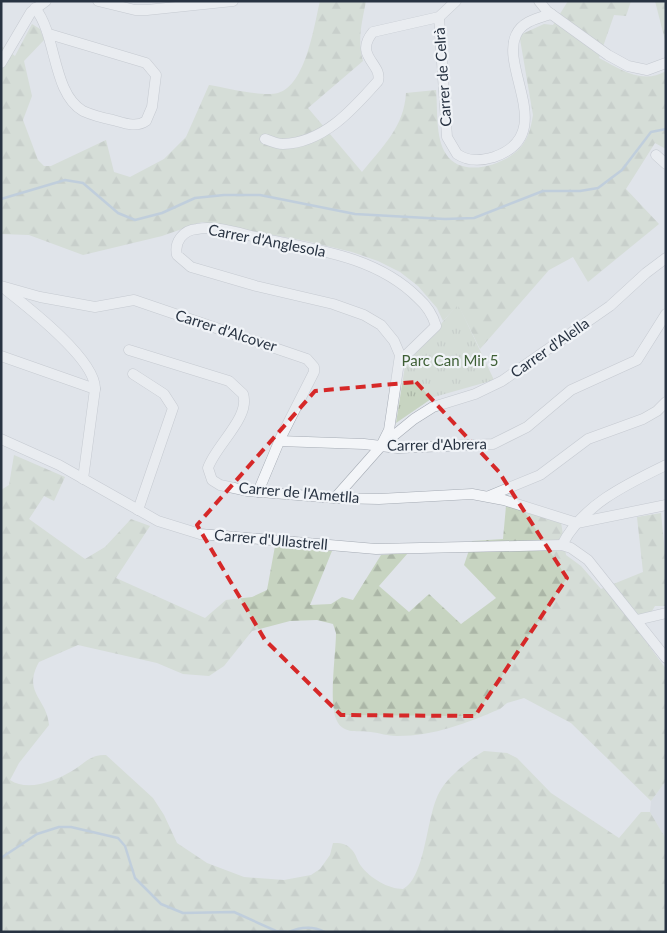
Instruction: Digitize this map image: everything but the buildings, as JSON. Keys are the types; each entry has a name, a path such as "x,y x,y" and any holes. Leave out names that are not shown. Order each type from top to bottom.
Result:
{"street":[{"path":"1,63 24,22 35,8 46,1"},
{"path":"98,1 135,10 166,9 233,1"},
{"path":"265,139 282,144 323,132 347,115 378,81 378,72 368,58 366,51 373,32 439,17 456,1"},
{"path":"539,1 551,14 608,55 628,66 647,70 666,63"},
{"path":"35,8 42,17 49,34 61,78 67,92 76,105 95,115 124,123 136,125 146,121 152,107 156,75 146,63 49,34"},
{"name":"Carrer de Celrà","path":"439,17 447,137 457,154 478,160 499,155 518,139 522,132 526,120 514,52 514,39 524,25 551,14"},
{"path":"656,155 666,164"},
{"name":"Carrer d'Anglesola","path":"381,446 389,430 400,355 394,341 375,320 333,304 256,286 191,266 176,255 178,241 191,230 213,229 335,254 389,274 422,302 436,326 400,361"},
{"name":"Carrer d'Alella","path":"335,498 381,446 414,419 433,407 475,394 502,381 610,306 646,273 666,258"},
{"path":"1,286 50,326 90,371 96,382 83,479"},
{"name":"Carrer d'Alcover","path":"1,286 89,307 134,300 287,351 307,360 314,367 314,372 279,442 258,492"},
{"name":"Carrer d'Abrera","path":"279,442 406,448 483,445 508,437 527,426 571,390 636,360 666,314"},
{"name":"Carrer de l'Ametlla","path":"128,350 229,381 240,389 245,399 244,409 214,456 208,472 212,480 220,485 258,492 335,498 379,499 472,494 489,496 577,523"},
{"path":"1,356 96,389"},
{"path":"133,374 164,394 172,408 138,510"},
{"path":"489,496 540,475 588,440 643,419 657,411 666,402"},
{"name":"Carrer d'Ullastrell","path":"1,439 32,452 168,525 200,534 376,549 562,545"},
{"path":"666,465 620,488 577,523 562,545 571,548 588,560 666,658"},
{"path":"577,523 666,505"},
{"path":"637,620 666,613"}],"highlighted area":[{"path":"416,382 499,472 567,578 475,716 341,715 265,640 197,525 315,391"}],"shaded area":[{"path":"666,781 666,839 650,812 651,801"}],"green space":[{"path":"320,1 366,1 360,38 363,61 308,108 362,172 385,145 397,126 406,93 436,90 442,147 453,161 461,166 471,168 492,165 511,156 527,138 533,115 520,39 522,34 544,24 553,25 568,1 631,1 626,16 614,15 599,58 623,71 640,76 657,75 666,71 666,149 655,143 626,189 659,224 588,282 573,257 549,270 480,349 458,305 443,321 437,308 418,286 400,272 378,261 352,252 306,241 202,222 162,236 83,255 29,235 1,234 1,46 15,56 32,24 40,29 44,40 24,61 32,96 23,120 38,160 44,166 51,166 106,140 114,172 130,177 164,159 186,137 209,85 263,94 278,93 288,88 296,79 302,67"},
{"path":"655,1 666,1 666,44"},
{"name":"Parc Can Mir 5","path":"458,304 494,380 434,397 396,423 405,366"},
{"path":"14,455 65,477 54,501 44,496 29,519 85,559 105,547 131,519 150,526 116,578 205,618 226,600 252,597 267,590 275,546 332,551 310,605 331,604 342,597 353,600 381,555 408,553 379,586 409,612 429,594 461,624 496,598 464,565 472,541 503,539 506,506 561,522 566,555 581,566 601,589 643,572 637,517 661,513 666,563 666,606 655,606 639,632 666,669 666,781 651,801 571,723 524,698 507,703 500,709 462,724 424,734 394,736 352,731 344,728 337,721 333,703 336,633 333,624 317,620 290,621 252,631 224,666 209,676 183,674 157,663 78,645 39,662 34,673 34,688 44,708 49,725 19,763 10,780 25,785 41,784 65,775 96,756 106,755 153,798 164,815 177,843 207,863 244,877 284,880 311,875 320,869 330,855 333,843 340,843 353,851 361,866 374,879 385,885 403,889 411,882 417,872 431,816 439,793 447,781 459,769 484,751 507,753 517,758 551,793 619,838 641,812 650,812 666,839 666,932 1,932 1,490 9,485"}],"waterway":[{"path":"1,199 65,180 83,183 118,213 135,220 162,213 195,198 224,195 260,195 355,214 445,219 474,218 543,191 580,191 598,188 622,170 651,132 666,129"},
{"path":"1,858 37,834 59,827 71,827 118,838 125,846 135,878 161,904 183,913 234,912 276,931 286,932"},
{"path":"289,932 307,928 325,932"}]}
